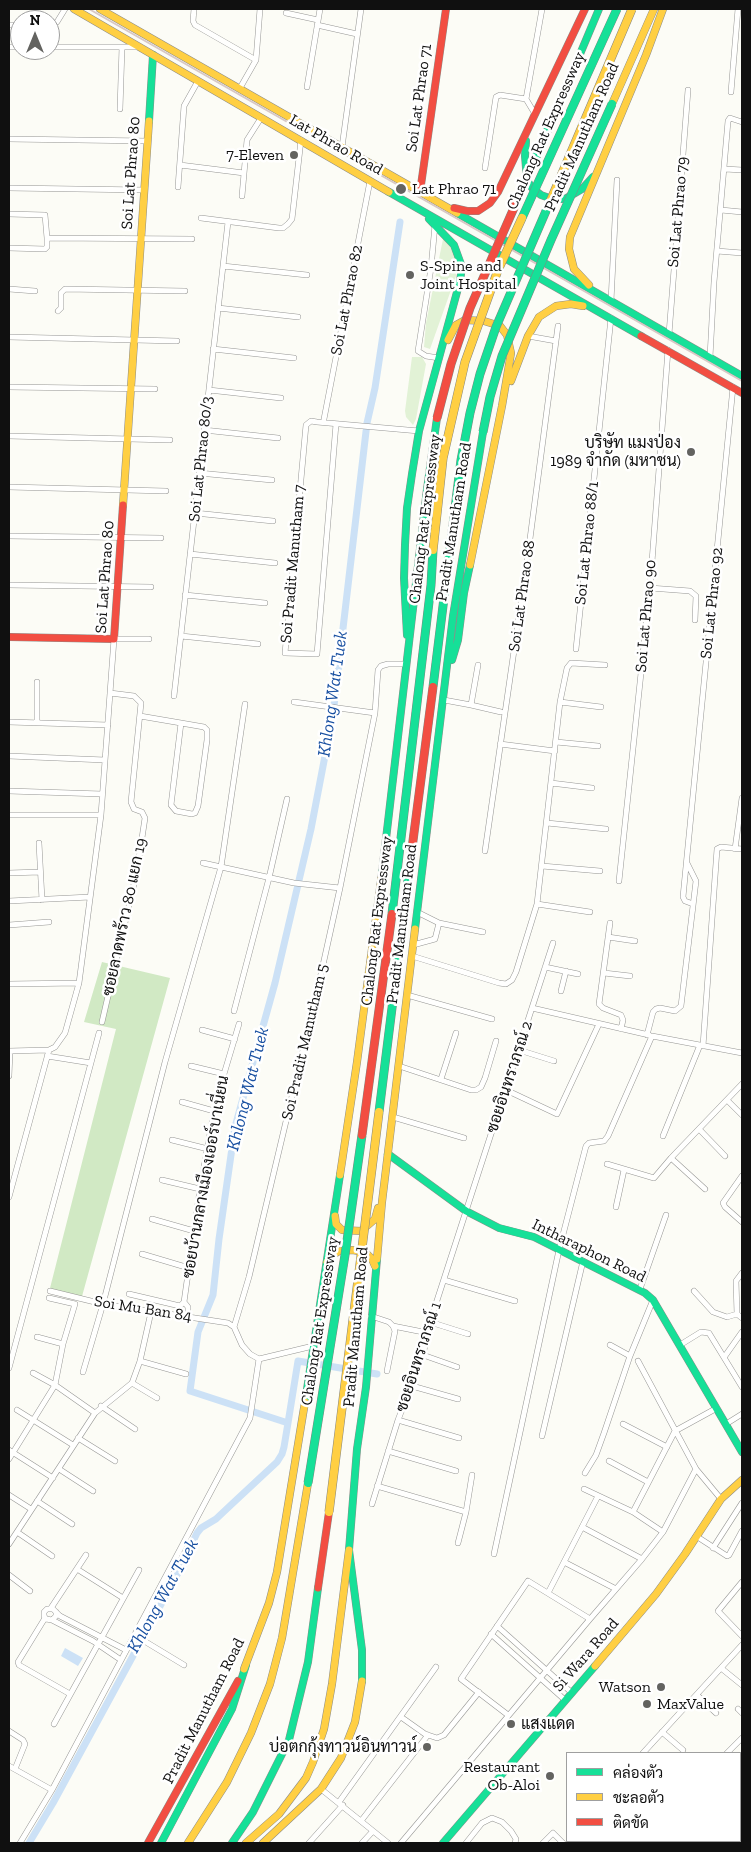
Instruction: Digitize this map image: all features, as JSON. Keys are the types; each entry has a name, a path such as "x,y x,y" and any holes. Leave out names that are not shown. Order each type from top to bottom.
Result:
{"main road":[{"name":"Lat Phrao Road","path":"74,9 422,212 742,393"},
{"name":"Lat Phrao Road","path":"100,9 742,376"},
{"name":"Soi Lat Phrao 71","path":"420,192 446,9"},
{"path":"434,200 449,207 467,211 478,210 484,208 498,192 585,9"},
{"name":"Pradit Manutham Road","path":"148,1843 246,1665 266,1610 277,1572 286,1530 357,1062 375,931 437,418 451,364 470,308 599,9"},
{"name":"Chalong Rat Expressway","path":"188,1843 227,1782 251,1733 270,1684 282,1638 345,1255 384,983 443,458 465,362 498,270 617,9"},
{"name":"Chalong Rat Expressway","path":"232,1843 253,1812 289,1740 308,1662 460,470 470,413 480,374 496,327 632,9"},
{"name":"Pradit Manutham Road","path":"263,1843 320,1789 341,1758 355,1722 362,1686 362,1650 350,1550 357,1449 367,1369 375,1269 389,1139 448,671 453,616 490,397 502,356 547,248 654,9"},
{"path":"602,296 583,280 574,269 569,249 570,237 646,55 663,9"},
{"name":"Soi Lat Phrao 80","path":"114,639 153,55"},
{"path":"526,136 527,180 532,188 541,195 552,199 565,199 582,189 598,172"},
{"path":"408,652 405,594 407,508 418,431 460,281 462,267 454,244 422,212"},
{"path":"510,261 517,248"},
{"path":"529,272 536,259"},
{"path":"502,406 528,336 539,317 556,306 571,304 591,307"},
{"path":"435,372 450,333 456,325 465,320 484,321 500,326 507,335 511,353 502,406 464,593 458,640 448,671"},
{"path":"9,637 114,639"},
{"path":"334,1204 336,1224 342,1230 361,1231 371,1224 377,1212 386,1147 389,1139"},
{"name":"Intharaphon Road","path":"388,1154 466,1211 499,1228 534,1237 640,1290 653,1300 742,1452"},
{"path":"325,1264 331,1256 339,1252 352,1250 365,1252 372,1259 375,1269"},
{"name":"Si Wara Road","path":"446,1842 656,1594 721,1499 742,1480"},
{"path":"246,1843 279,1814 306,1778 313,1762 326,1720 350,1550"},
{"path":"161,1843 232,1709 246,1665"}],"street":[{"path":"194,9 193,21 195,25 256,60"},
{"path":"240,88 256,60 259,9"},
{"path":"307,87 320,9"},
{"path":"342,148 361,9"},
{"path":"535,114 526,100 542,9"},
{"path":"731,92 738,9"},
{"path":"286,13 357,34"},
{"path":"60,47 139,46"},
{"path":"120,109 122,47"},
{"path":"178,187 184,106 198,81"},
{"name":"Soi Lat Phrao 79","path":"669,334 688,90"},
{"path":"485,168 496,97 500,95 526,100"},
{"path":"242,196 247,140 261,118"},
{"path":"710,357 728,121 730,118 742,122"},
{"path":"9,139 147,141"},
{"path":"201,218 284,228 292,220 300,140"},
{"path":"180,165 244,172"},
{"path":"725,169 742,170"},
{"path":"611,301 617,180"},
{"name":"Soi Lat Phrao 82","path":"324,419 370,181"},
{"path":"9,188 144,190"},
{"path":"721,210 742,212"},
{"path":"9,214 45,215 47,238 47,247 45,249 9,248"},
{"name":"Soi Lat Phrao 80/3","path":"174,696 228,222"},
{"path":"435,225 431,268 418,351 426,356 439,358"},
{"path":"47,238 192,239"},
{"path":"717,251 742,253"},
{"path":"223,266 307,276"},
{"path":"9,289 35,291"},
{"path":"58,311 61,308 61,293 65,289 186,291"},
{"path":"218,308 298,317"},
{"name":"Soi Lat Phrao 88/1","path":"576,649 611,318"},
{"name":"Soi Lat Phrao 88","path":"485,851 528,554 558,326"},
{"path":"528,336 556,341"},
{"path":"9,337 177,341"},
{"path":"213,349 294,358"},
{"name":"Soi Lat Phrao 90","path":"619,881 650,588 668,350"},
{"path":"9,387 155,389"},
{"name":"Soi Lat Phrao 92","path":"693,904 683,900 733,387"},
{"path":"208,390 281,398"},
{"name":"Soi Pradit Manutham 7","path":"336,424 317,654 285,653 304,428 311,421 418,431"},
{"path":"204,430 278,438"},
{"path":"9,436 170,440"},
{"path":"199,473 272,480"},
{"path":"9,487 166,491"},
{"path":"194,513 273,521"},
{"path":"9,536 161,538"},
{"path":"190,554 275,562"},
{"path":"9,585 151,587"},
{"path":"650,588 690,591 696,596 694,620"},
{"path":"185,595 264,603"},
{"path":"180,636 258,644"},
{"path":"114,639 149,639"},
{"name":"Soi Lat Phrao 80","path":"48,1053 56,1047 65,1033 79,983 101,815 114,639"},
{"path":"412,956 499,983 506,984 512,980 537,904 560,702 567,668 571,663 605,665"},
{"name":"Soi Pradit Manutham 5","path":"234,1327 249,1277 340,888 374,713 378,670 381,666 388,664 406,664"},
{"path":"471,705 478,665"},
{"path":"37,682 37,723"},
{"name":"ซอยลาดพร้าว 80 แยก 19","path":"102,1022 137,871 144,826 144,814 134,810 131,802 140,703 134,696 110,693"},
{"path":"444,700 501,712"},
{"path":"294,702 374,713"},
{"path":"560,702 601,707"},
{"path":"83,1372 104,1304 165,1062 221,867 245,704"},
{"path":"140,716 181,723 204,727 207,730 198,806 195,813 192,814 176,811 171,805 181,723"},
{"path":"9,722 108,725"},
{"path":"556,742 598,746"},
{"path":"500,744 555,751"},
{"path":"9,756 105,760"},
{"path":"551,783 592,788"},
{"path":"9,791 102,794"},
{"path":"736,848 742,798"},
{"path":"234,1011 269,878 287,799"},
{"path":"9,815 101,815"},
{"path":"546,823 606,829"},
{"path":"39,843 42,900"},
{"path":"663,1136 702,1045 718,849 720,847 742,850"},
{"path":"494,1554 559,1250 586,1146 589,1143 604,1141 608,1136 650,1036 653,1012 660,1008 676,1011 682,1006 696,881 687,862"},
{"path":"203,863 294,883 340,888"},
{"path":"542,866 600,871"},
{"path":"9,873 40,872"},
{"path":"9,901 90,897"},
{"path":"537,904 590,912"},
{"path":"417,912 439,924 483,932"},
{"path":"9,925 49,922"},
{"path":"610,923 599,1004 607,1011 618,1012 621,1015 623,1020 621,1030"},
{"path":"414,945 435,939 439,924"},
{"path":"608,937 635,941"},
{"name":"ซอยอินทราภรณ์ 2","path":"466,1211 553,943"},
{"path":"545,968 578,974"},
{"path":"561,991 566,972"},
{"path":"604,973 630,976"},
{"path":"9,984 79,983"},
{"path":"407,995 492,1019"},
{"path":"532,1008 621,1030 742,1053"},
{"name":"ซอยบ้านกลางเมืองเออร์บาเนี่ยน","path":"178,1315 189,1268 214,1111 240,1024"},
{"path":"506,1090 558,1114 599,1024"},
{"path":"202,1030 235,1039"},
{"path":"9,1368 99,1033"},
{"path":"441,1079 456,1033"},
{"path":"399,1066 471,1090 481,1087 496,1041"},
{"path":"9,1076 9,1050 48,1053 91,1063"},
{"path":"519,1050 554,1061"},
{"path":"9,1197 48,1053"},
{"path":"191,1066 224,1074"},
{"path":"607,1164 654,1178 742,1084"},
{"path":"727,1100 742,1115"},
{"path":"182,1102 214,1111"},
{"path":"393,1117 464,1138"},
{"path":"699,1129 725,1156"},
{"path":"172,1140 208,1149"},
{"path":"671,1158 705,1189"},
{"path":"616,1207 624,1170"},
{"path":"742,1176 723,1202 725,1207 742,1222"},
{"path":"162,1180 200,1190"},
{"name":"ซอยอินทราภรณ์ 1","path":"372,1504 398,1420 423,1354 430,1322 466,1211"},
{"path":"640,1290 666,1215"},
{"path":"152,1219 194,1231"},
{"path":"142,1254 189,1268"},
{"path":"542,1436 583,1261"},
{"path":"742,1273 736,1281 737,1314 742,1318"},
{"path":"444,1280 516,1301"},
{"name":"Soi Mu Ban 84","path":"50,1291 104,1304 228,1322 234,1327"},
{"path":"694,1291 713,1312 727,1317 737,1314 742,1306"},
{"path":"129,1294 182,1304"},
{"path":"9,1459 11,1452 55,1385 63,1344 75,1304 49,1298"},
{"path":"585,1473 596,1454 630,1356 653,1300"},
{"name":"ซอยบ้านกลางเมืองเออร์บาเนี่ยน","path":"182,1304 188,1307 188,1316"},
{"path":"9,1544 95,1413 101,1406 132,1383 140,1362 151,1312"},
{"path":"372,1316 389,1322 395,1330 387,1371"},
{"path":"430,1322 468,1334"},
{"path":"393,1326 428,1333"},
{"path":"234,1327 242,1345 250,1354 259,1359 313,1346"},
{"path":"680,1345 701,1332 710,1333 742,1387"},
{"path":"725,1356 742,1332"},
{"path":"37,1337 63,1344"},
{"path":"610,1345 630,1356"},
{"path":"423,1354 457,1367"},
{"path":"20,1843 52,1790 126,1650 140,1638 250,1418 259,1359"},
{"path":"638,1361 696,1469 721,1499"},
{"path":"140,1362 186,1374"},
{"path":"32,1373 55,1385 95,1413"},
{"path":"132,1383 156,1398"},
{"path":"412,1386 458,1399"},
{"path":"101,1406 134,1429"},
{"path":"633,1512 675,1431 717,1408"},
{"path":"18,1410 74,1445"},
{"path":"726,1424 742,1414"},
{"path":"398,1420 459,1438"},
{"path":"623,1424 667,1446"},
{"path":"78,1438 115,1461"},
{"path":"388,1451 456,1471"},
{"path":"11,1452 53,1478"},
{"path":"609,1460 648,1482"},
{"path":"59,1469 93,1491"},
{"path":"401,1843 642,1559 663,1532 696,1469"},
{"path":"458,1542 466,1512 472,1475"},
{"path":"378,1486 466,1512"},
{"path":"584,1488 633,1512 663,1532"},
{"path":"9,1495 31,1509"},
{"path":"548,1593 598,1496"},
{"path":"37,1500 72,1524"},
{"path":"713,1548 742,1503"},
{"path":"582,1527 642,1559"},
{"path":"696,1536 725,1556 729,1555 742,1531"},
{"path":"17,1532 52,1556"},
{"path":"52,1620 55,1618 53,1610 86,1555"},
{"path":"564,1562 616,1590"},
{"path":"77,1569 123,1598"},
{"path":"54,1724 139,1570"},
{"path":"9,1575 30,1591"},
{"path":"508,1715 461,1679 528,1581 590,1619"},
{"path":"742,1582 718,1611 742,1636"},
{"path":"70,1694 18,1662 45,1618 44,1612 47,1609 53,1610 126,1650"},
{"path":"45,1618 97,1644 121,1660"},
{"path":"497,1626 572,1693"},
{"path":"491,1634 565,1700"},
{"path":"140,1638 184,1665"},
{"path":"644,1752 742,1645"},
{"path":"308,1843 341,1804 436,1667"},
{"path":"721,1668 742,1685"},
{"path":"401,1717 428,1736 437,1738 444,1735 478,1692"},
{"path":"697,1695 716,1713"},
{"path":"738,1709 742,1714"},
{"path":"9,1731 23,1740 25,1744 15,1769"},
{"path":"662,1732 683,1750"},
{"path":"361,1821 428,1736"},
{"path":"728,1752 742,1738"},
{"path":"9,1766 52,1790"},
{"path":"320,1789 388,1843"},
{"path":"466,1843 482,1823 492,1818 502,1822 516,1840 515,1843"},
{"path":"362,1843 373,1831"},
{"path":"542,1843 553,1833 563,1843"}],"green space":[{"path":"443,239 454,251 457,264 456,276 430,349 424,347 426,323"},
{"path":"412,357 422,357 426,364 416,419 413,425 406,417 405,411"},
{"path":"102,962 170,978 81,1300 49,1292 116,1029 84,1022"}],"water":[{"path":"65,1648 83,1658 78,1666 61,1656"}],"waterway":[{"name":"Khlong Wat Tuek","path":"29,1843 53,1803 178,1573 197,1533 201,1528 216,1519 277,1462 284,1447 288,1423 190,1391 198,1332 213,1295 235,1127 275,983 311,829 333,714 367,423 375,388 400,222"},
{"path":"288,1423 298,1361 377,1374"}],"railway":[{"path":"89,9 742,381"}],"traffic: fast":[{"path":"575,66 599,9"},
{"path":"522,218 617,9"},
{"path":"149,121 153,55"},
{"path":"517,201 575,66"},
{"path":"483,432 490,397 502,356 612,104"},
{"path":"526,141 527,180 532,188 541,195 552,199 565,199 582,189 593,177"},
{"path":"389,192 641,336"},
{"path":"433,687 461,460 470,413 480,374 496,327 549,204"},
{"path":"457,213 742,376"},
{"path":"407,635 404,578 405,545 407,508 412,474 419,431 460,281 462,267 454,245 429,219"},
{"path":"382,873 437,418"},
{"path":"415,929 453,616 483,432"},
{"path":"392,914 431,585 433,550"},
{"path":"452,660 458,640 464,593 470,565"},
{"path":"379,1112 411,856"},
{"path":"308,1483 345,1255 362,1135"},
{"path":"388,1154 466,1211 499,1228 534,1237 645,1293 653,1300 742,1452"},
{"path":"305,1402 340,1175"},
{"path":"362,1681 362,1650 349,1550 357,1449 366,1387 377,1259"},
{"path":"232,1843 253,1812 289,1740 308,1662 318,1588"},
{"path":"161,1843 232,1709 246,1665"},
{"path":"443,1843 595,1666"}],"traffic: slow":[{"path":"74,9 389,192"},
{"path":"100,9 457,213"},
{"path":"549,204 632,9"},
{"path":"612,104 654,9"},
{"path":"589,285 574,269 569,249 570,237 646,55 663,9"},
{"path":"123,505 149,121"},
{"path":"433,550 443,458 465,362 498,270 522,218"},
{"path":"511,381 528,336 539,317 556,306 571,304 583,306"},
{"path":"448,340 456,325 465,320 484,321 500,326 507,335 511,353 470,565"},
{"path":"340,1175 382,873"},
{"path":"377,1259 382,1202 415,929"},
{"path":"329,1512 379,1112"},
{"path":"335,1216 336,1224 342,1230 361,1231 375,1219 378,1208"},
{"path":"327,1262 331,1256 339,1251 352,1250 365,1252 372,1259 375,1266"},
{"path":"244,1669 269,1603 277,1572 305,1402"},
{"path":"595,1666 656,1594 721,1499 742,1480"},
{"path":"188,1843 227,1782 251,1733 270,1684 282,1638 308,1483"},
{"path":"246,1843 279,1814 306,1778 313,1762 324,1729 332,1684 349,1550"},
{"path":"263,1843 321,1789 341,1758 355,1722 362,1681"}],"traffic: jam":[{"path":"420,192 446,9"},
{"path":"454,208 478,211 490,203 498,192 585,9"},
{"path":"437,418 451,364 470,308 517,201"},
{"path":"641,336 742,393"},
{"path":"9,637 114,639 123,505"},
{"path":"411,856 433,687"},
{"path":"362,1135 392,914"},
{"path":"318,1588 329,1512"},
{"path":"148,1843 238,1681"}],"place":[{"name":"7-Eleven","path":"294,155"},
{"name":"Lat Phrao 71","path":"401,189"},
{"name":"S-Spine and Joint Hospital","path":"410,275"},
{"name":"บริษัท แมงป่อง 1989 จำกัด (มหาชน)","path":"691,452"},
{"name":"Watson","path":"661,1687"},
{"name":"MaxValue","path":"647,1704"},
{"name":"แสงแดด","path":"511,1724"},
{"name":"บ่อตกกุ้งทาวน์อินทาวน์","path":"427,1747"},
{"name":"Restaurant Ob-Aloi","path":"550,1776"}]}
